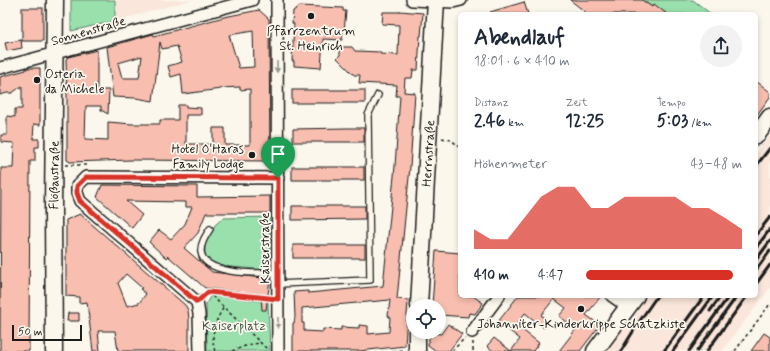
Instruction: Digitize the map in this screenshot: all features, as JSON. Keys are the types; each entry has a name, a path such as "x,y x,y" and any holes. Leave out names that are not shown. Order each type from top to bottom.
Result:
{"street":[{"name":"Flößaustraße","path":"54,351 53,205 55,0"},
{"name":"Sonnenstraße","path":"0,68 55,54 219,4 252,0"},
{"name":"Kaiserstraße","path":"277,0 278,351"},
{"path":"412,0 453,2 461,0"},
{"name":"Herrnstraße","path":"419,299 436,0"},
{"path":"758,133 770,117"},
{"path":"200,351 199,314 197,302 80,201 77,193 77,186 86,177 278,178"},
{"path":"472,332 498,298"},
{"path":"595,351 632,302 619,298"},
{"path":"411,350 415,339"}],"lane":[{"path":"210,229 203,242 201,251 203,258 208,263 224,270 278,278 370,280 368,115 378,95"}],"path":[{"path":"428,136 451,140 458,145"},
{"path":"64,165 86,165 86,177"},
{"path":"208,292 270,351"},
{"path":"197,302 208,292 278,299"},
{"path":"735,351 770,304"},
{"path":"215,351 213,343 214,328 218,316 224,307"},
{"path":"452,351 472,332"},
{"path":"232,351 261,342"},
{"path":"393,351 411,350"}],"shaded area":[{"path":"116,0 191,0 116,21"},
{"path":"770,135 770,288 722,351 606,351 646,298 758,298 758,150"}],"green space":[{"path":"71,0 115,0 115,21 71,31"},
{"path":"642,0 693,0 708,12 663,12"},
{"path":"270,217 269,270 219,266 205,258 205,244 215,225 223,218"},
{"name":"Kaiserplatz","path":"211,295 268,302 270,351 207,351 206,304"}],"building":[{"path":"570,0 642,0 652,7 654,4 664,12 585,12"},
{"path":"524,2 527,12 490,12"},
{"path":"300,6 343,8 343,11 346,11 342,40 323,39 321,68 294,66 294,61 292,61 294,24 292,23 293,11"},
{"path":"22,8 43,8 43,41 22,41"},
{"path":"259,10 269,19 270,161 131,160 70,162 67,160 66,59 68,57 97,50 97,90 109,90 108,114 101,110 101,106 86,106 85,139 108,140 108,122 160,124 160,120 178,120 178,105 186,105 186,107 201,108 201,115 186,115 186,144 213,144 213,128 225,128 225,145 250,145 250,89 240,90 240,87 221,88 183,94 181,74 171,77 168,66 182,62 177,46 162,49 160,42 153,101 136,98 113,97 107,47 224,17","holes":["253,31 254,67 239,68 229,35","142,56 139,78 122,78 118,63"]},
{"path":"400,11 423,13 418,70 413,70 412,78 405,78 404,92 415,93 410,167 397,299 406,300 405,346 359,351 293,351 293,323 295,317 294,292 308,291 308,293 383,286 395,166 400,96 396,96 397,85 359,83 360,75 354,75 337,58 340,55 340,47 352,47 355,51 380,52 380,54 398,55 399,25 382,24 383,12","holes":["390,300 388,316 390,317 389,332 368,334 368,326 359,325 359,328 341,327 341,330 323,329 323,332 304,331 304,323 302,323 302,308"]},
{"path":"21,40 22,48 7,51 5,43"},
{"path":"26,68 40,68 40,125 34,124 33,139 39,139 39,147 35,147 35,161 30,161 29,351 0,351 1,168 13,168 14,143 1,142 1,135 7,135 7,116 15,117 15,109 22,109 22,86 12,93 0,95 0,77 26,70"},
{"path":"758,83 770,92 770,97 758,113"},
{"path":"292,90 365,90 365,103 292,103"},
{"path":"364,128 364,142 293,142 293,129"},
{"path":"292,167 364,167 364,180 292,180"},
{"path":"102,185 197,186 197,197 270,196 270,213 206,213 198,233 184,248 212,272 270,279 266,310 262,310 261,295 205,288 168,256 166,258 149,242 159,230 171,239 185,224 192,207 186,207 186,202 126,201 142,215 132,228 97,197"},
{"path":"292,206 365,206 365,219 292,220"},
{"path":"80,214 185,305 188,310 189,319 189,351 118,351 115,331 98,331 100,351 93,351 87,302 79,303 79,297 66,296 66,220","holes":["126,274 142,288 140,289 146,294 139,303 127,306 118,283"]},
{"path":"293,245 365,245 365,258 293,258"},
{"path":"436,251 458,253 458,298 476,298 483,303 475,314 469,313 468,317 446,315 446,299 433,299"},
{"path":"516,298 599,298 586,315 600,325 580,351 559,351 576,329 559,316 566,308 554,299 541,315 549,322 544,328 525,313 516,325 539,343 533,351 511,351 520,339 498,322"},
{"path":"68,313 79,313 79,321 67,321"},
{"path":"448,324 462,334 449,351 436,351 428,345 429,339 446,339 446,327"},
{"path":"764,333 770,337 770,351 751,351"},
{"path":"494,338 511,351 493,351 487,346"}],"railway":[{"path":"758,163 770,148"},
{"path":"758,232 770,217"},
{"path":"758,245 770,229"},
{"path":"758,257 770,241"},
{"path":"758,267 770,251"},
{"path":"758,281 770,265"},
{"path":"621,351 656,298"},
{"path":"664,351 703,298"},
{"path":"673,351 712,298"},
{"path":"710,311 720,298"},
{"path":"689,351 728,298"},
{"path":"697,351 736,298"},
{"path":"707,351 746,298"}],"place":[{"name":"Pfarrzentrum St. Heinrich","path":"311,16"},
{"name":"Osteria da Michele","path":"37,80"},
{"name":"Hotel O'Haras Family Lodge","path":"252,155"},
{"name":"Johanniter-Kinderkrippe Schatzkiste","path":"581,309"}],"route":[{"path":"86,177 278,178 278,299 208,292 197,302 80,201 77,193 77,186 86,177"}]}
